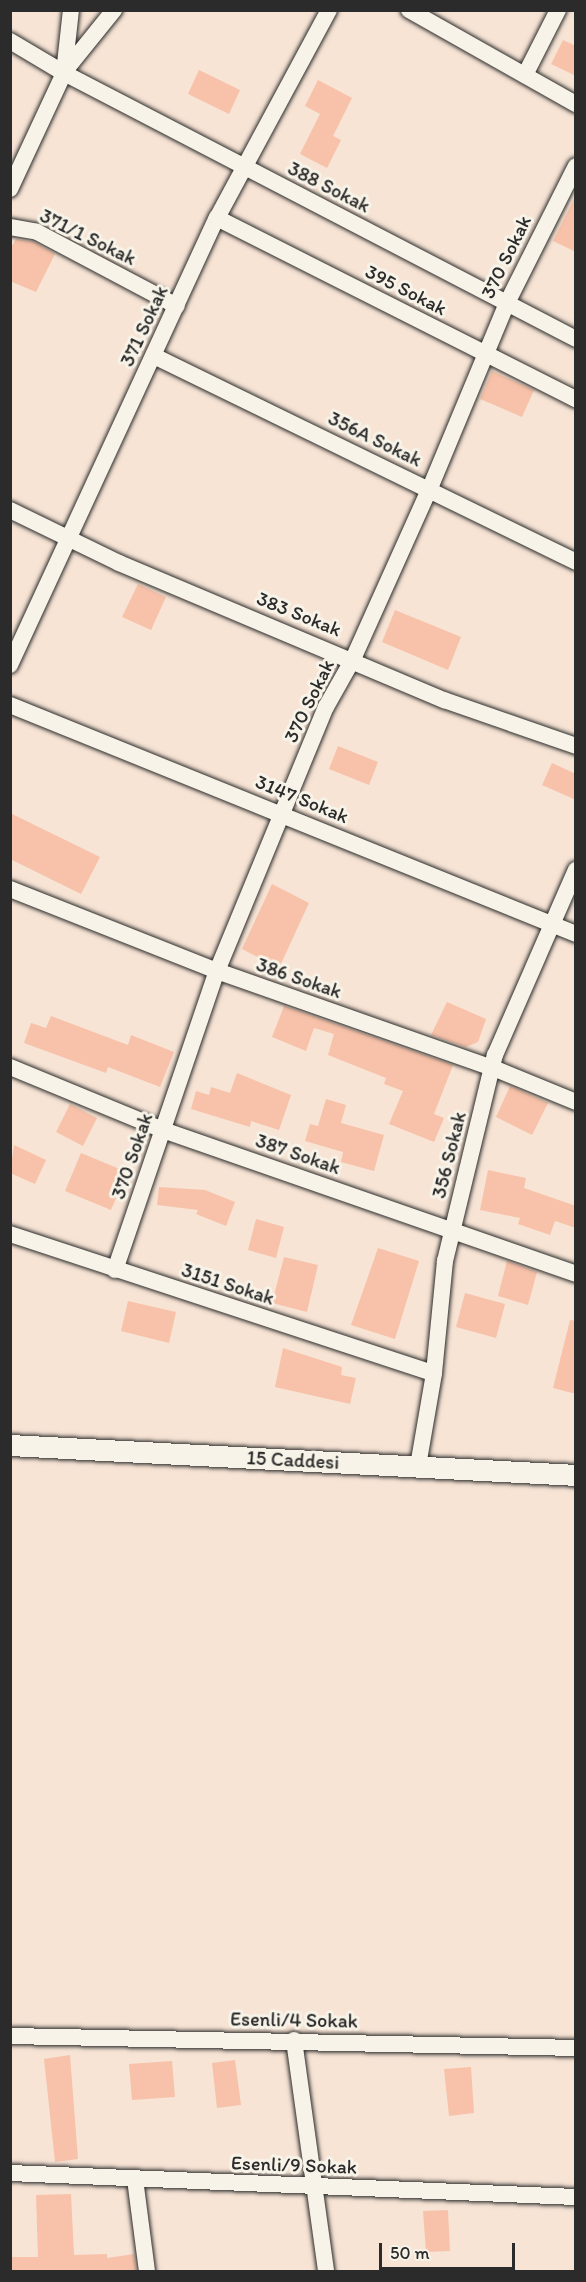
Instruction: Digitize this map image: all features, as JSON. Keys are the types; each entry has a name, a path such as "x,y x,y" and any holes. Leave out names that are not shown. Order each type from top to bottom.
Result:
{"street":[{"path":"64,73 71,10"},
{"path":"10,189 64,73 114,10"},
{"name":"371 Sokak","path":"10,665 217,218 329,10"},
{"path":"409,10 576,104"},
{"path":"525,75 558,10"},
{"name":"388 Sokak","path":"10,41 64,73 576,339"},
{"name":"370 Sokak","path":"116,1270 217,971 326,707 352,659 430,488 507,303 576,166"},
{"name":"395 Sokak","path":"217,218 576,399"},
{"name":"371/1 Sokak","path":"10,227 37,232 177,306"},
{"name":"356A Sokak","path":"154,356 430,488 576,562"},
{"name":"383 Sokak","path":"10,510 70,539 444,700 576,746"},
{"name":"3147 Sokak","path":"10,705 282,813 576,934"},
{"name":"356 Sokak","path":"418,1466 434,1373 445,1261 495,1054 550,923 576,870"},
{"name":"386 Sokak","path":"10,889 217,971 493,1068 576,1102"},
{"name":"387 Sokak","path":"10,1067 163,1130 576,1274"},
{"name":"3151 Sokak","path":"10,1234 434,1373"},
{"name":"15 Caddesi","path":"10,1445 576,1474"},
{"name":"Esenli/4 Sokak","path":"10,2036 294,2040 576,2049"},
{"path":"294,2040 326,2271"},
{"name":"Esenli/9 Sokak","path":"10,2173 576,2197"},
{"path":"135,2179 147,2271"}],"building":[{"path":"563,40 576,46 576,76 551,64"},
{"path":"199,70 240,90 229,114 188,94"},
{"path":"318,80 352,98 333,136 341,140 327,168 300,154 320,114 305,106"},
{"path":"576,195 576,252 553,241"},
{"path":"16,239 34,242 55,254 36,292 10,281 10,249"},
{"path":"492,371 534,390 522,417 480,399"},
{"path":"138,584 166,597 151,630 122,617"},
{"path":"395,610 461,637 448,670 382,642"},
{"path":"338,746 378,762 369,785 329,769"},
{"path":"552,763 576,774 576,800 542,785"},
{"path":"10,813 100,857 81,894 10,859"},
{"path":"272,884 309,903 279,968 242,949"},
{"path":"447,1002 486,1019 478,1042 466,1047 431,1035"},
{"path":"284,1006 453,1065 434,1114 444,1118 434,1142 389,1124 403,1091 384,1084 386,1078 328,1055 334,1034 314,1028 306,1051 272,1037"},
{"path":"51,1016 128,1045 131,1035 174,1052 160,1087 108,1067 106,1073 24,1043 31,1023 46,1028"},
{"path":"237,1073 291,1095 279,1130 251,1121 250,1127 191,1109 196,1091 209,1095 211,1087 230,1093"},
{"path":"510,1086 548,1103 532,1135 496,1117"},
{"path":"326,1099 346,1105 341,1123 384,1135 374,1171 341,1162 343,1152 305,1141 310,1124 318,1126"},
{"path":"70,1104 97,1118 83,1146 56,1132"},
{"path":"14,1145 46,1160 35,1184 10,1173"},
{"path":"81,1153 127,1172 111,1210 65,1191"},
{"path":"488,1170 526,1178 524,1188 576,1206 576,1228 555,1221 550,1235 518,1224 520,1218 480,1210"},
{"path":"159,1187 205,1190 235,1202 226,1226 196,1214 198,1210 157,1205"},
{"path":"256,1219 284,1227 276,1258 248,1250"},
{"path":"378,1248 419,1261 395,1339 351,1325"},
{"path":"284,1257 318,1265 307,1312 272,1303"},
{"path":"507,1261 537,1272 528,1305 498,1296"},
{"path":"465,1293 505,1304 496,1338 456,1327"},
{"path":"128,1301 176,1312 169,1343 121,1331"},
{"path":"570,1320 576,1321 576,1394 553,1388"},
{"path":"283,1348 342,1367 341,1375 356,1378 350,1404 275,1387"},
{"path":"70,2055 78,2159 55,2162 44,2059"},
{"path":"235,2060 241,2105 217,2108 212,2063"},
{"path":"172,2061 175,2097 132,2100 129,2064"},
{"path":"471,2067 474,2113 449,2116 444,2069"},
{"path":"71,2194 74,2255 107,2254 107,2258 134,2254 136,2271 10,2271 10,2257 38,2257 36,2195"},
{"path":"448,2210 450,2251 426,2252 423,2211"}]}
